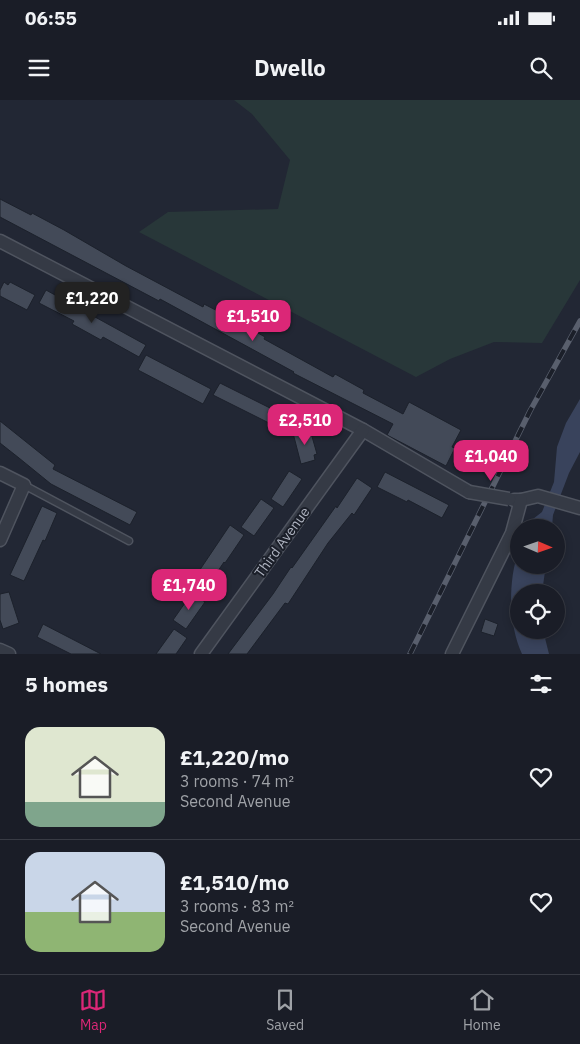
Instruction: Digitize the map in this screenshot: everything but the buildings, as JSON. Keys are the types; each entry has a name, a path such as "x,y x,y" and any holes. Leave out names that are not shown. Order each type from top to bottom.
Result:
{"street":[{"path":"0,241 364,430 469,492 515,500 538,496 574,507"},
{"name":"Third Avenue","path":"201,654 364,430"},
{"path":"0,472 24,485 0,540"},
{"path":"452,654 512,533 515,500"},
{"path":"0,650 9,654"}],"lane":[{"path":"24,485 129,541"}],"shaded area":[{"path":"234,100 580,100 580,280 542,343 494,342 450,359 416,377 139,232 168,212 278,209 290,160 252,114"}],"water":[{"path":"580,399 580,452 569,473 553,519 533,519 542,512 554,482 557,447 566,423"},
{"path":"545,574 543,584 512,584 513,575"},
{"path":"516,639 545,639 549,654 522,654"}],"railway":[{"path":"410,654 530,411 580,321"}]}
